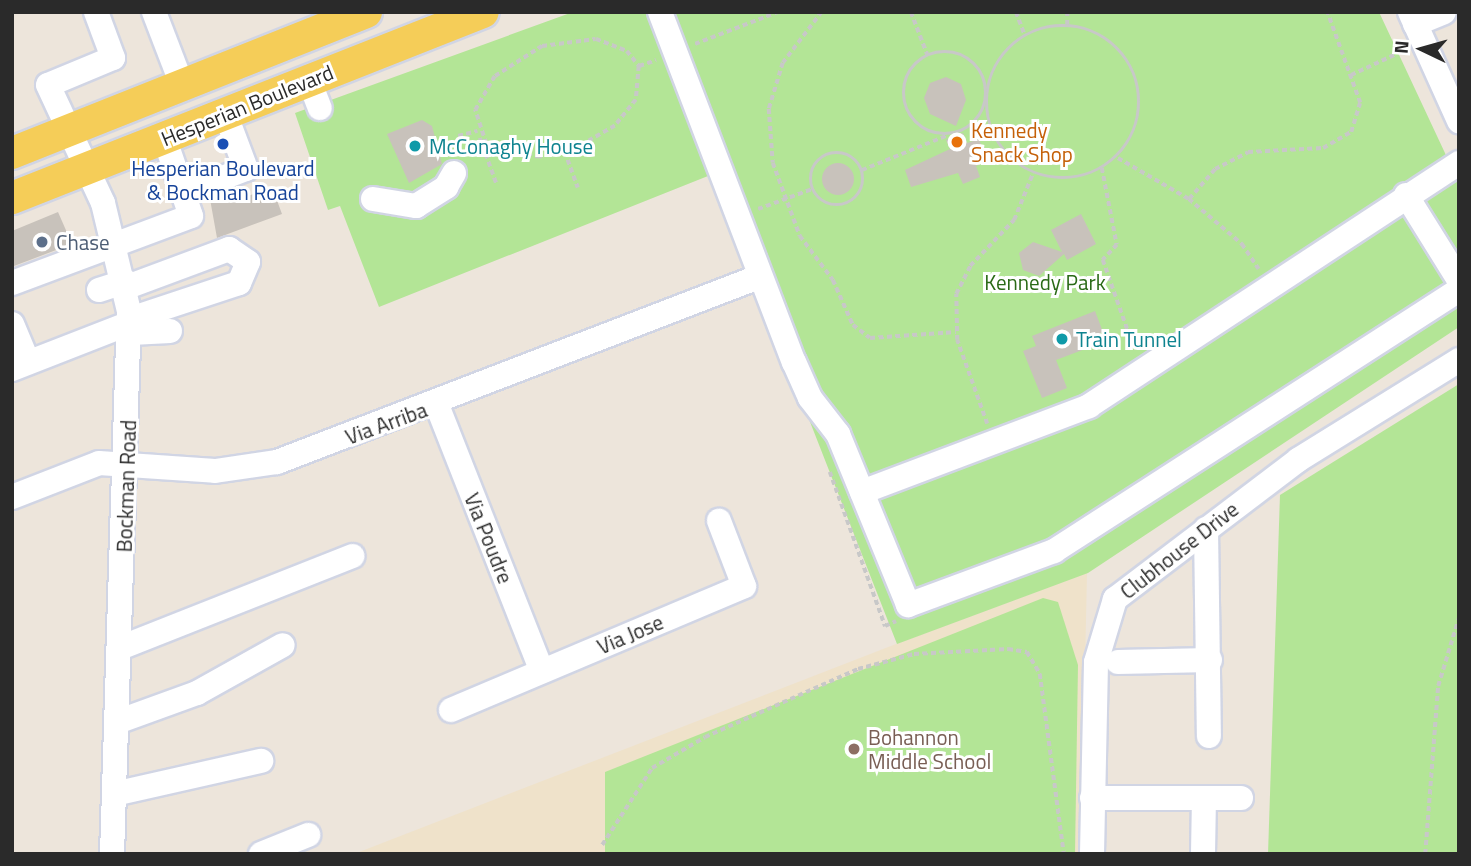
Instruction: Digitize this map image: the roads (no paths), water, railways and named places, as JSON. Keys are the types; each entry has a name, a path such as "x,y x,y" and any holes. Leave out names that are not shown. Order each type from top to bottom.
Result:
{"main road":[{"name":"Hesperian Boulevard","path":"12,153 182,85 312,22 366,12"},
{"path":"415,38 447,12"},
{"name":"Hesperian Boulevard","path":"12,198 225,113 314,94 415,38 483,12"}],"street":[{"name":"Bockman Road","path":"96,12 113,58 48,85 89,168 115,241 126,284 130,325 112,854"},
{"path":"154,12 182,85"},
{"path":"660,12 794,362 862,492 908,605 1054,551 1459,290"},
{"path":"1444,12 1412,18 1459,121"},
{"path":"183,193 246,169 225,113"},
{"path":"12,283 115,241 191,216 164,138"},
{"path":"862,492 1089,407 1269,285 1459,163"},
{"path":"373,199 416,206 446,187 454,173"},
{"path":"1406,195 1459,280"},
{"path":"12,324 20,366 239,283 247,262 229,249 126,284 99,290"},
{"name":"Via Arriba","path":"12,497 99,463 215,471 277,462 436,405 748,281"},
{"path":"130,325 170,331"},
{"name":"Clubhouse Drive","path":"1091,854 1096,662 1106,616 1126,586 1298,460 1459,360"},
{"name":"Via Poudre","path":"436,405 542,670"},
{"name":"Via Jose","path":"451,710 744,586 719,521"},
{"path":"1206,529 1210,660 1209,736"},
{"path":"120,648 352,556"},
{"path":"117,722 197,693 283,645"},
{"path":"1118,662 1210,660"},
{"path":"114,794 261,761"},
{"path":"1093,798 1241,798"},
{"path":"1203,854 1204,798"},
{"path":"261,854 308,835"}],"place":[{"name":"Kennedy Snack Shop","path":"957,142"},
{"name":"Hesperian Boulevard & Bockman Road","path":"223,144"},
{"name":"McConaghy House","path":"415,146"},
{"name":"Chase","path":"42,242"},
{"name":"Train Tunnel","path":"1062,339"},
{"name":"Bohannon Middle School","path":"854,749"}],"park label":[{"name":"Kennedy Park","path":"1045,282"}]}
